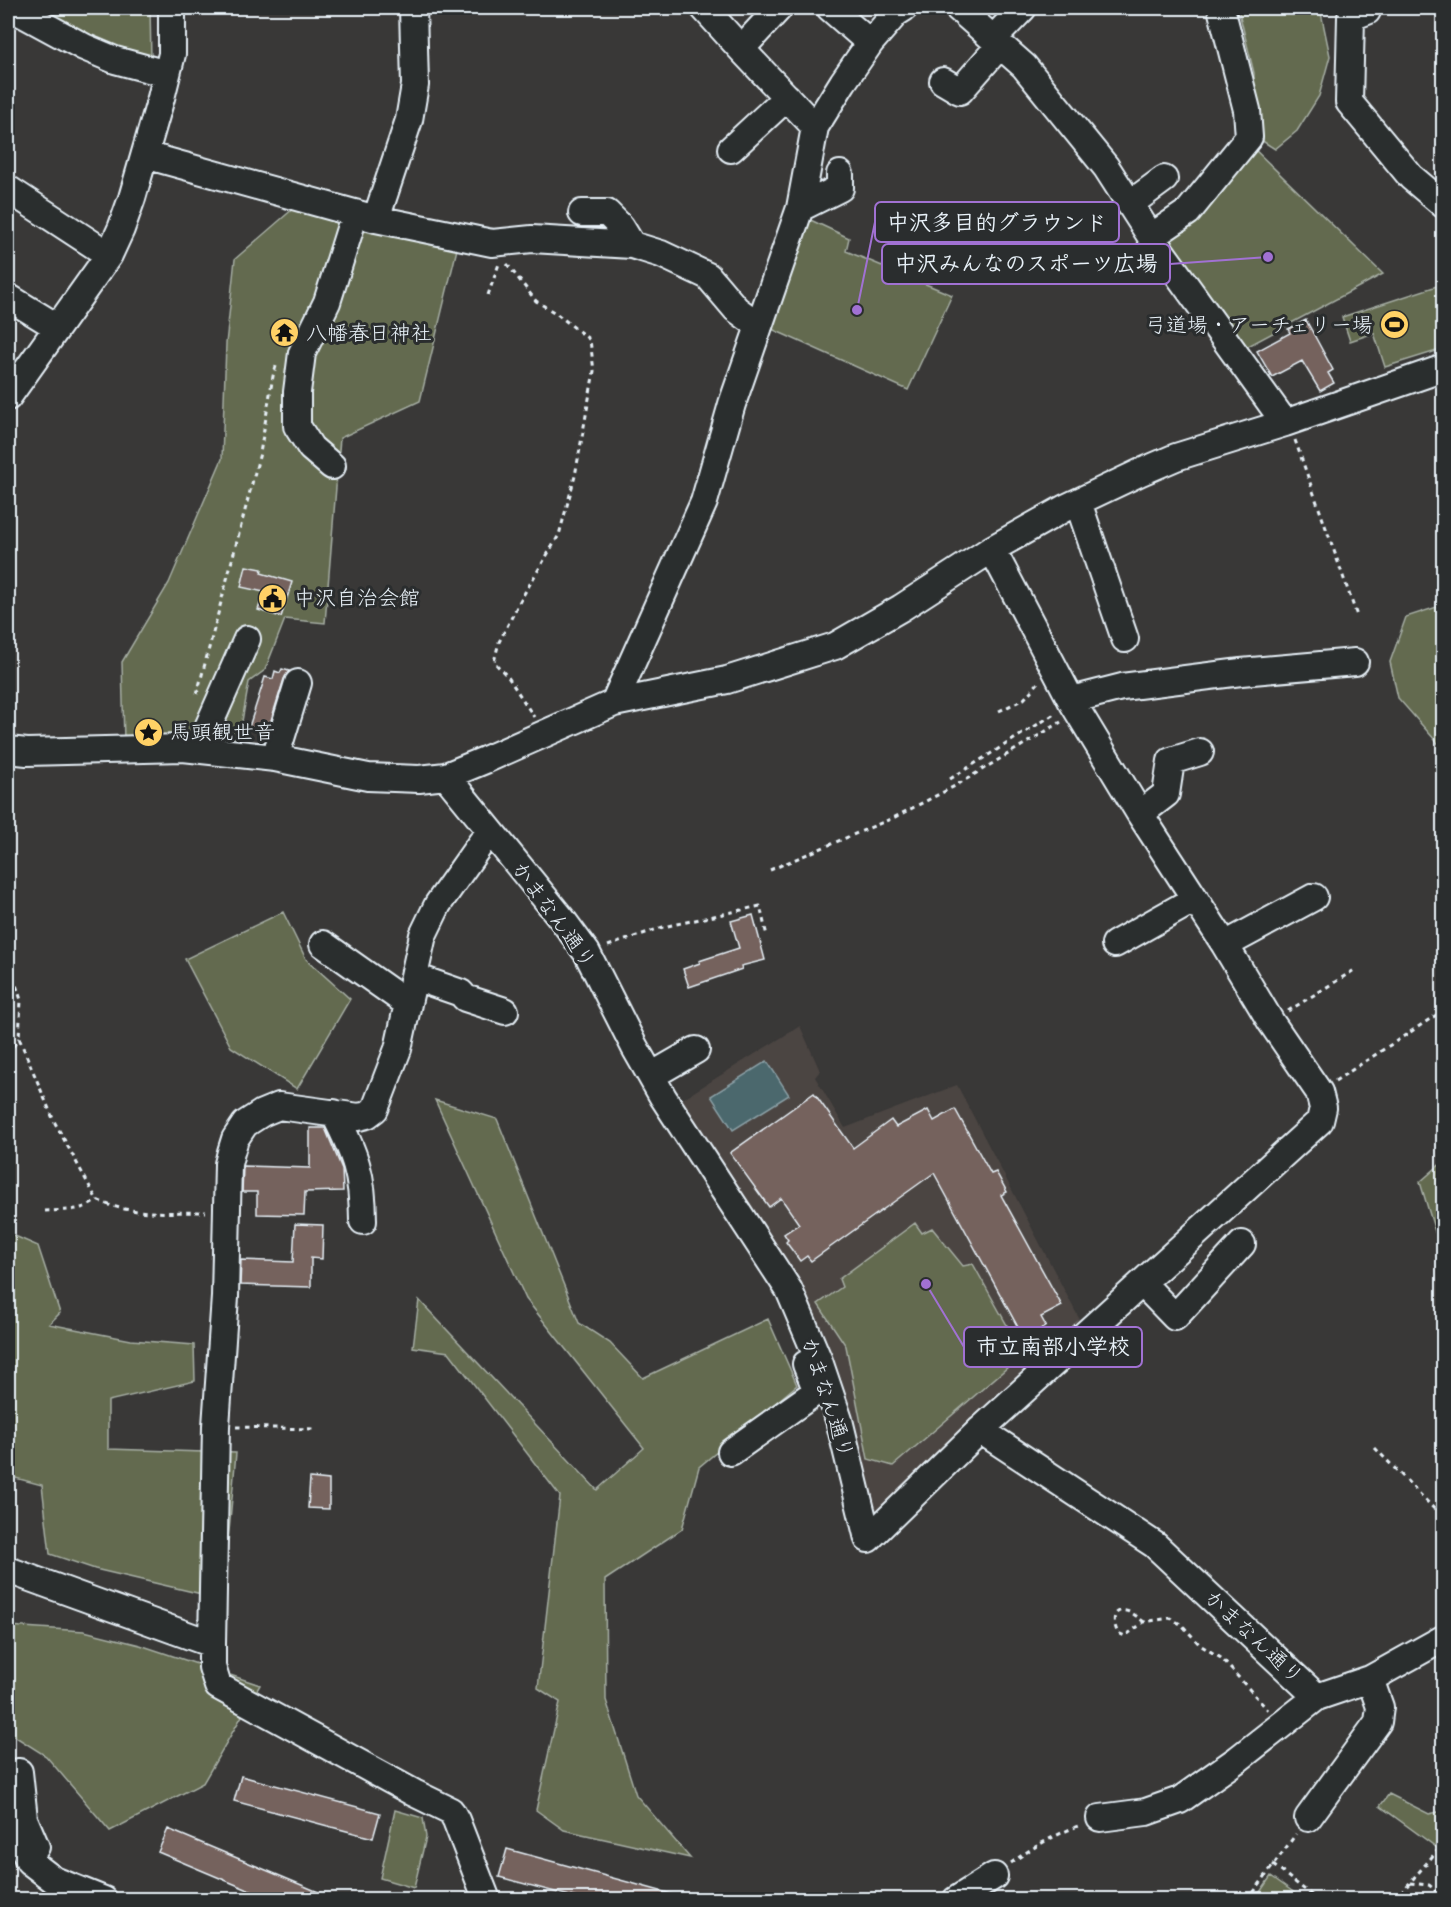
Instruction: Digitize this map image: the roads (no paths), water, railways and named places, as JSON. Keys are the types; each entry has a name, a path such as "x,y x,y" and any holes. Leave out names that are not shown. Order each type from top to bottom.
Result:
{"street":[{"path":"12,8 84,47 115,60 167,74"},
{"path":"8,397 109,255 121,229 145,155 172,54 172,8"},
{"path":"332,466 311,448 297,426 297,392 302,353 409,120 415,85 413,8"},
{"path":"704,8 741,49 773,100 815,127"},
{"path":"741,49 779,8"},
{"path":"830,8 870,44"},
{"path":"958,8 1024,66 1106,167 1151,237 1285,423"},
{"path":"943,81 960,91 1023,8"},
{"path":"1151,237 1188,212 1249,136 1247,110 1221,8"},
{"path":"614,703 704,502 732,404 800,208 815,127 843,82 897,9"},
{"path":"1367,11 1351,17 1349,102 1412,177 1443,205"},
{"path":"731,148 773,100"},
{"path":"145,155 365,216 492,243 532,239 632,245 661,254 708,276 736,309 759,326"},
{"path":"1130,204 1164,179"},
{"path":"800,208 844,186"},
{"path":"8,189 109,255"},
{"path":"600,209 621,227 632,245"},
{"path":"8,297 57,327"},
{"path":"8,750 27,752 183,748 275,758 368,777 419,779 446,776 614,703 727,680 835,646 901,608 992,549 1078,502 1176,457 1285,423 1443,368"},
{"path":"1078,502 1125,639"},
{"path":"980,1430 1320,1121 1323,1108 1319,1092 1271,1022 1074,705 992,549"},
{"path":"205,750 209,725 247,639"},
{"path":"1074,705 1134,686 1241,672 1354,662"},
{"path":"275,758 298,684"},
{"path":"1140,814 1166,794 1171,761 1200,752"},
{"name":"かまなん通り","path":"446,776 562,919 586,953 651,1076 789,1290 819,1360 839,1420 868,1539 980,1430 1155,1545 1317,1697"},
{"path":"486,1899 451,1811 218,1686 212,1667 212,1644 216,1426 225,1297 228,1164 235,1139 245,1124 279,1106 359,1117 375,1109 398,1049 423,935 438,904 481,843 493,834"},
{"path":"1225,945 1314,897"},
{"path":"1115,944 1195,899"},
{"path":"323,944 408,1004"},
{"path":"415,977 461,993 465,998 505,1011"},
{"path":"651,1076 696,1050"},
{"path":"334,1113 350,1144 359,1170 363,1195 363,1221"},
{"path":"1142,1283 1175,1317 1242,1244"},
{"path":"731,1452 817,1391 792,1327 786,1302 789,1290"},
{"path":"8,1570 212,1644"},
{"path":"1100,1818 1146,1812 1180,1800 1238,1759 1317,1697 1370,1679 1443,1638"},
{"path":"1308,1818 1378,1722 1380,1707 1370,1679"},
{"path":"19,1772 24,1819 38,1851 54,1871 54,1880"},
{"path":"8,1823 21,1842 29,1862 54,1880 104,1899"},
{"path":"956,1899 994,1876"}],"water":[{"path":"767,1061 789,1095 733,1130 711,1096"}],"place":[{"name":"中沢みんなのスポーツ広場","path":"1268,257"},
{"name":"中沢多目的グラウンド","path":"857,310"},
{"name":"弓道場・アーチェリー場","path":"1394,325"},
{"name":"八幡春日神社","path":"285,333"},
{"name":"中沢自治会館","path":"273,598"},
{"name":"馬頭観世音","path":"149,732"},
{"name":"市立南部小学校","path":"926,1284"}]}
